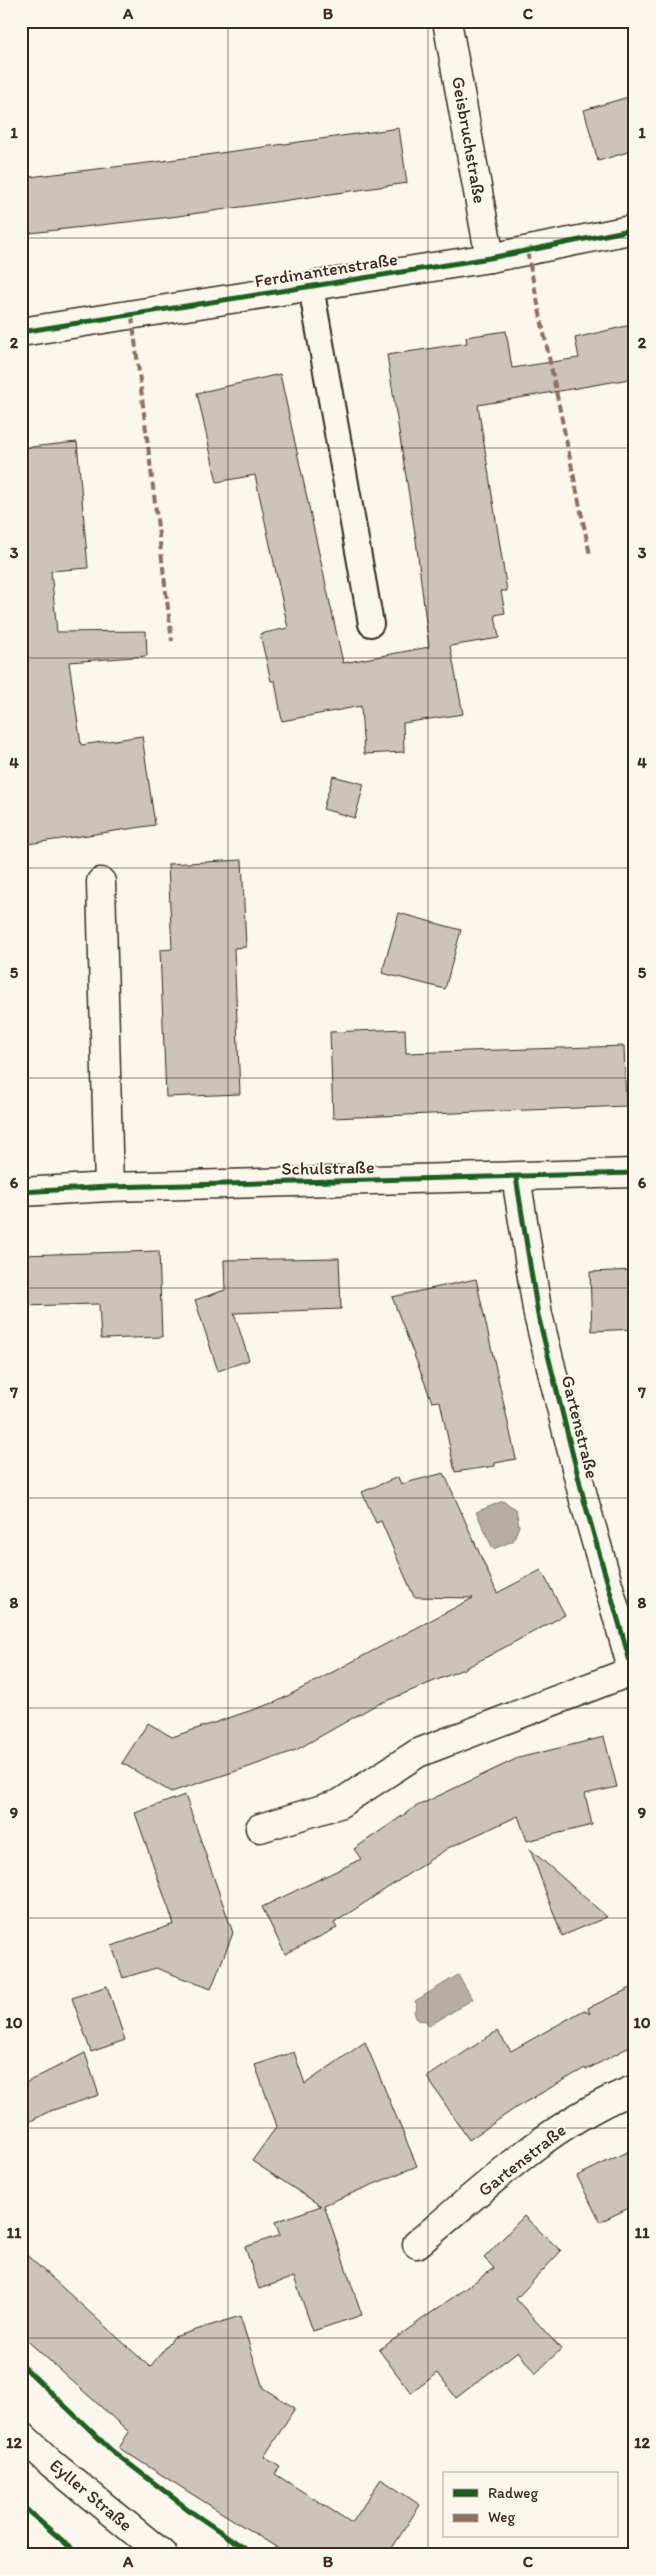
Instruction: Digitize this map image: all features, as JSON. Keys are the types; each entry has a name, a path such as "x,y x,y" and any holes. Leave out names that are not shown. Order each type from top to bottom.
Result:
{"street":[{"name":"Geisbruchstraße","path":"447,21 490,258"},
{"name":"Ferdinantenstraße","path":"21,332 490,258 635,229"},
{"path":"101,882 109,1187"},
{"name":"Schulstraße","path":"21,1192 109,1187 635,1173"},
{"name":"Gartenstraße","path":"260,1828 339,1804 418,1753 633,1675 584,1500 538,1315 516,1177"},
{"name":"Gartenstraße","path":"417,2244 545,2139 598,2104 635,2089"},
{"name":"Eyller Straße","path":"21,2435 50,2463 162,2554"}],"lane":[{"path":"311,287 370,624"}],"shaded area":[{"path":"503,1501 516,1509 519,1526 513,1541 493,1549 476,1512"},
{"path":"458,1975 473,1999 429,2026 426,2021 417,2020 414,2012 417,2005 415,2001"}],"building":[{"path":"635,95 635,150 598,161 584,110"},
{"path":"399,128 407,183 171,217 21,234 21,178 156,162"},
{"path":"635,324 635,378 478,405 507,591 501,591 505,613 495,615 499,638 450,646 463,714 403,723 404,752 364,754 361,706 282,721 275,681 271,681 260,634 288,628 255,475 217,482 197,393 280,374 343,663 429,647 416,540 387,355 467,343 466,337 506,331 512,368 579,358 575,338"},
{"path":"77,442 88,568 51,571 57,632 146,631 147,656 69,662 81,745 142,736 155,825 21,845 21,448"},
{"path":"333,776 364,784 355,818 323,809"},
{"path":"242,860 246,947 234,948 240,1094 166,1097 160,950 172,949 168,864"},
{"path":"399,913 461,930 445,989 382,973"},
{"path":"405,1029 406,1053 624,1046 626,1106 333,1118 330,1032"},
{"path":"159,1251 162,1337 101,1339 99,1304 21,1306 21,1255"},
{"path":"339,1258 341,1309 234,1313 249,1360 218,1371 195,1300 225,1290 224,1260"},
{"path":"635,1270 635,1329 592,1331 590,1272"},
{"path":"476,1279 516,1459 495,1463 495,1466 455,1472 440,1401 432,1402 392,1297"},
{"path":"444,1473 497,1593 541,1570 565,1615 466,1668 374,1706 296,1750 252,1766 171,1792 122,1763 148,1723 172,1737 276,1702 473,1598 414,1597 381,1521 376,1523 362,1492 398,1477 401,1484"},
{"path":"604,1737 617,1787 585,1794 592,1825 527,1841 518,1816 448,1848 334,1923 337,1928 285,1954 262,1907 361,1859 354,1849 415,1807 518,1758"},
{"path":"185,1795 233,1933 211,1989 156,1968 123,1978 112,1946 174,1924 135,1813"},
{"path":"530,1849 607,1917 562,1936"},
{"path":"107,1986 125,2040 91,2052 72,1998"},
{"path":"635,1986 635,2044 586,2070 585,2068 517,2107 469,2140 427,2077 497,2031 511,2051 584,2010 590,2014 588,2008"},
{"path":"365,2042 417,2166 324,2205 362,2315 313,2331 294,2277 259,2289 245,2247 280,2235 275,2222 321,2206 252,2161 277,2126 255,2065 294,2052 305,2084"},
{"path":"85,2053 99,2095 50,2111 21,2126 21,2085"},
{"path":"635,2148 635,2205 600,2222 577,2176"},
{"path":"524,2216 561,2251 516,2299 561,2349 535,2374 518,2351 456,2398 438,2373 411,2393 379,2350 494,2268 484,2258"},
{"path":"21,2250 150,2367 174,2337 240,2316 263,2388 295,2408 264,2457 280,2467 275,2474 352,2523 381,2479 420,2505 392,2548 403,2554 287,2554 119,2448 129,2432 21,2335"}],"marked path":[{"path":"527,251 590,555"},
{"path":"132,316 172,641"}],"cycle path":[{"path":"21,332 490,258 635,229"},
{"path":"21,1192 109,1187 635,1173"},
{"path":"516,1177 538,1315 584,1500 635,1679"},
{"path":"21,2364 111,2450 193,2513 253,2554"},
{"path":"21,2505 78,2554"}]}
